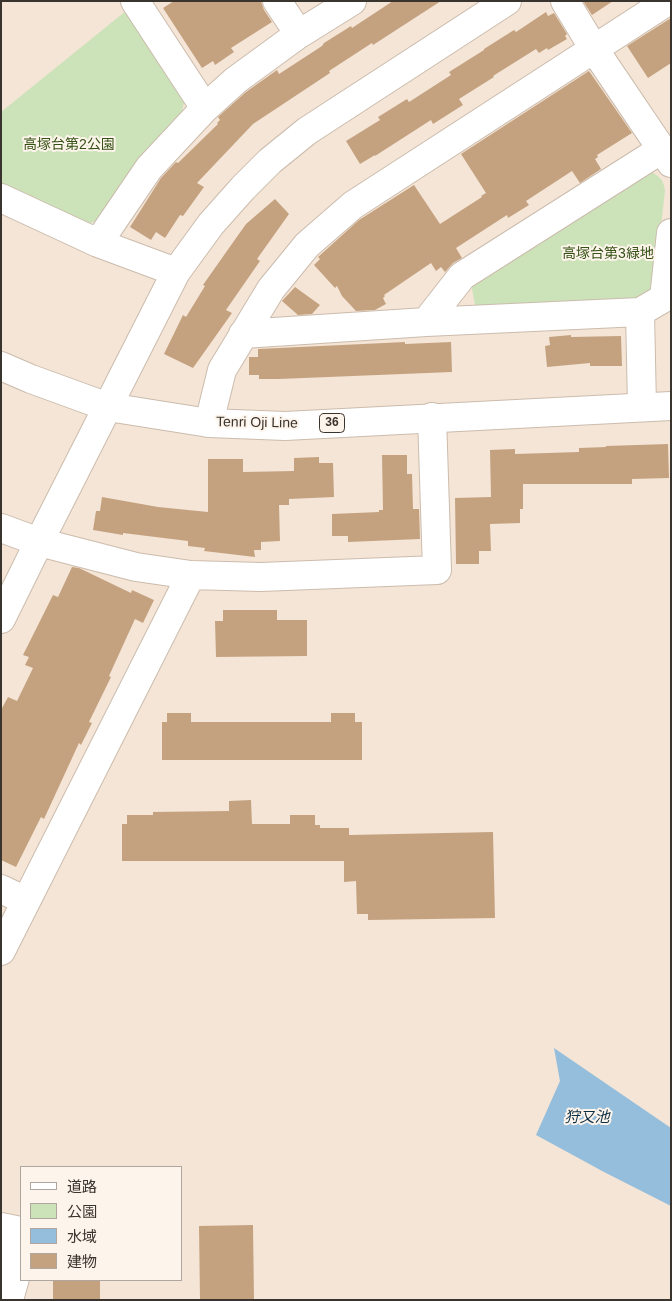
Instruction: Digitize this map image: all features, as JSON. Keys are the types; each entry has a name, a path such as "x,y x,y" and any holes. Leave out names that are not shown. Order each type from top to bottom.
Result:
{"street":[{"path":"135,1 204,108"},
{"path":"277,1 299,34"},
{"path":"98,243 148,168 204,108 236,80 299,34 352,1"},
{"path":"1,620 176,272 211,224 270,161 307,131 507,1"},
{"path":"426,322 462,276 666,156 594,49 565,1"},
{"path":"209,422 222,370 271,289 307,245 353,205 668,1"},
{"path":"1,198 98,243 176,272"},
{"path":"243,334 426,322 640,312 664,298 671,233"},
{"path":"640,312 642,407"},
{"name":"Tenri Oji Line","path":"1,366 59,390 108,406 209,422 285,426 671,406"},
{"path":"1,528 39,542 136,567 191,575 262,577 437,570 432,417"},
{"path":"1,950 191,575"},
{"path":"1,889 26,901"},
{"path":"1,1227 16,1230 15,1278 9,1300"}],"green space":[{"name":"高塚台第2公園","path":"127,10 185,98 181,116 98,220 81,227 16,194 1,184 1,112"},
{"name":"高塚台第3緑地","path":"651,172 661,179 665,191 654,289 647,300 476,311 471,283"}],"water":[{"name":"狩又池","path":"554,1048 671,1128 671,1206 536,1135 560,1081"}],"building":[{"path":"174,1 261,1 264,10 272,22 231,48 234,52 215,65 213,61 202,68 163,8"},
{"path":"393,1 441,1 329,71 330,73 253,124 197,183 204,187 183,216 180,215 165,238 156,232 151,240 130,227 161,178 218,124 220,120 218,117 246,92 277,70 279,74 324,43 351,26 352,28"},
{"path":"583,1 613,1 592,15"},
{"path":"546,12 548,16 554,13 567,34 565,36 567,39 539,53 536,49 459,99 463,105 433,124 431,120 360,164 346,141 380,120 378,117 407,99 409,102 451,75 449,72 484,49 514,30 516,32"},
{"path":"671,18 671,63 648,78 627,46"},
{"path":"589,71 632,133 597,155 598,157 595,159 601,169 580,183 572,171 526,201 529,205 508,218 507,215 456,248 462,258 453,263 445,272 441,267 436,271 431,263 384,295 383,298 386,304 375,310 356,311 342,296 337,286 335,288 314,265 320,259 318,257 359,220 414,185 440,224 482,197 486,193 461,154"},
{"path":"275,199 289,214 257,259 260,261 226,310 232,313 193,368 164,354 183,315 186,317 205,286 203,285 246,224"},
{"path":"295,287 320,305 312,314 298,315 282,301"},
{"path":"571,335 571,337 621,336 622,366 590,366 590,363 547,367 545,346 550,345 549,337"},
{"path":"405,342 405,344 451,342 452,372 279,379 259,379 259,375 249,375 249,357 258,357 258,349"},
{"path":"668,444 669,478 632,479 632,484 523,484 523,509 520,509 520,523 490,524 491,551 479,551 479,564 456,564 455,498 491,497 490,450 515,449 515,454 579,452 579,448"},
{"path":"382,455 407,455 407,474 412,474 413,509 419,509 420,539 348,542 348,536 332,536 332,514 379,512 379,510 383,510"},
{"path":"319,457 319,463 333,463 334,497 289,499 289,505 279,505 280,541 261,542 261,550 254,550 255,557 204,551 205,548 188,546 188,541 123,533 123,535 93,530 96,511 100,511 102,497 158,507 208,512 208,459 243,459 243,472 294,471 294,458"},
{"path":"72,567 79,568 131,593 132,590 154,600 143,623 135,619 109,676 111,677 89,722 92,723 81,745 79,743 44,819 41,817 16,867 1,860 1,710 8,697 17,701 33,668 25,665 29,657 23,655 53,595 58,597"},
{"path":"223,610 277,610 277,620 307,620 307,656 216,657 215,621 223,621"},
{"path":"167,713 191,713 191,722 331,722 331,713 355,713 355,722 362,722 362,760 162,760 162,722 167,722"},
{"path":"251,800 252,824 290,824 290,815 315,815 315,825 320,825 320,828 349,828 349,835 493,832 495,918 368,920 368,914 357,914 356,881 344,882 344,861 122,861 122,824 127,824 127,815 153,815 153,812 229,811 229,801"},
{"path":"253,1225 254,1300 200,1300 199,1226"},
{"path":"53,1281 100,1281 100,1300 53,1300"}]}
